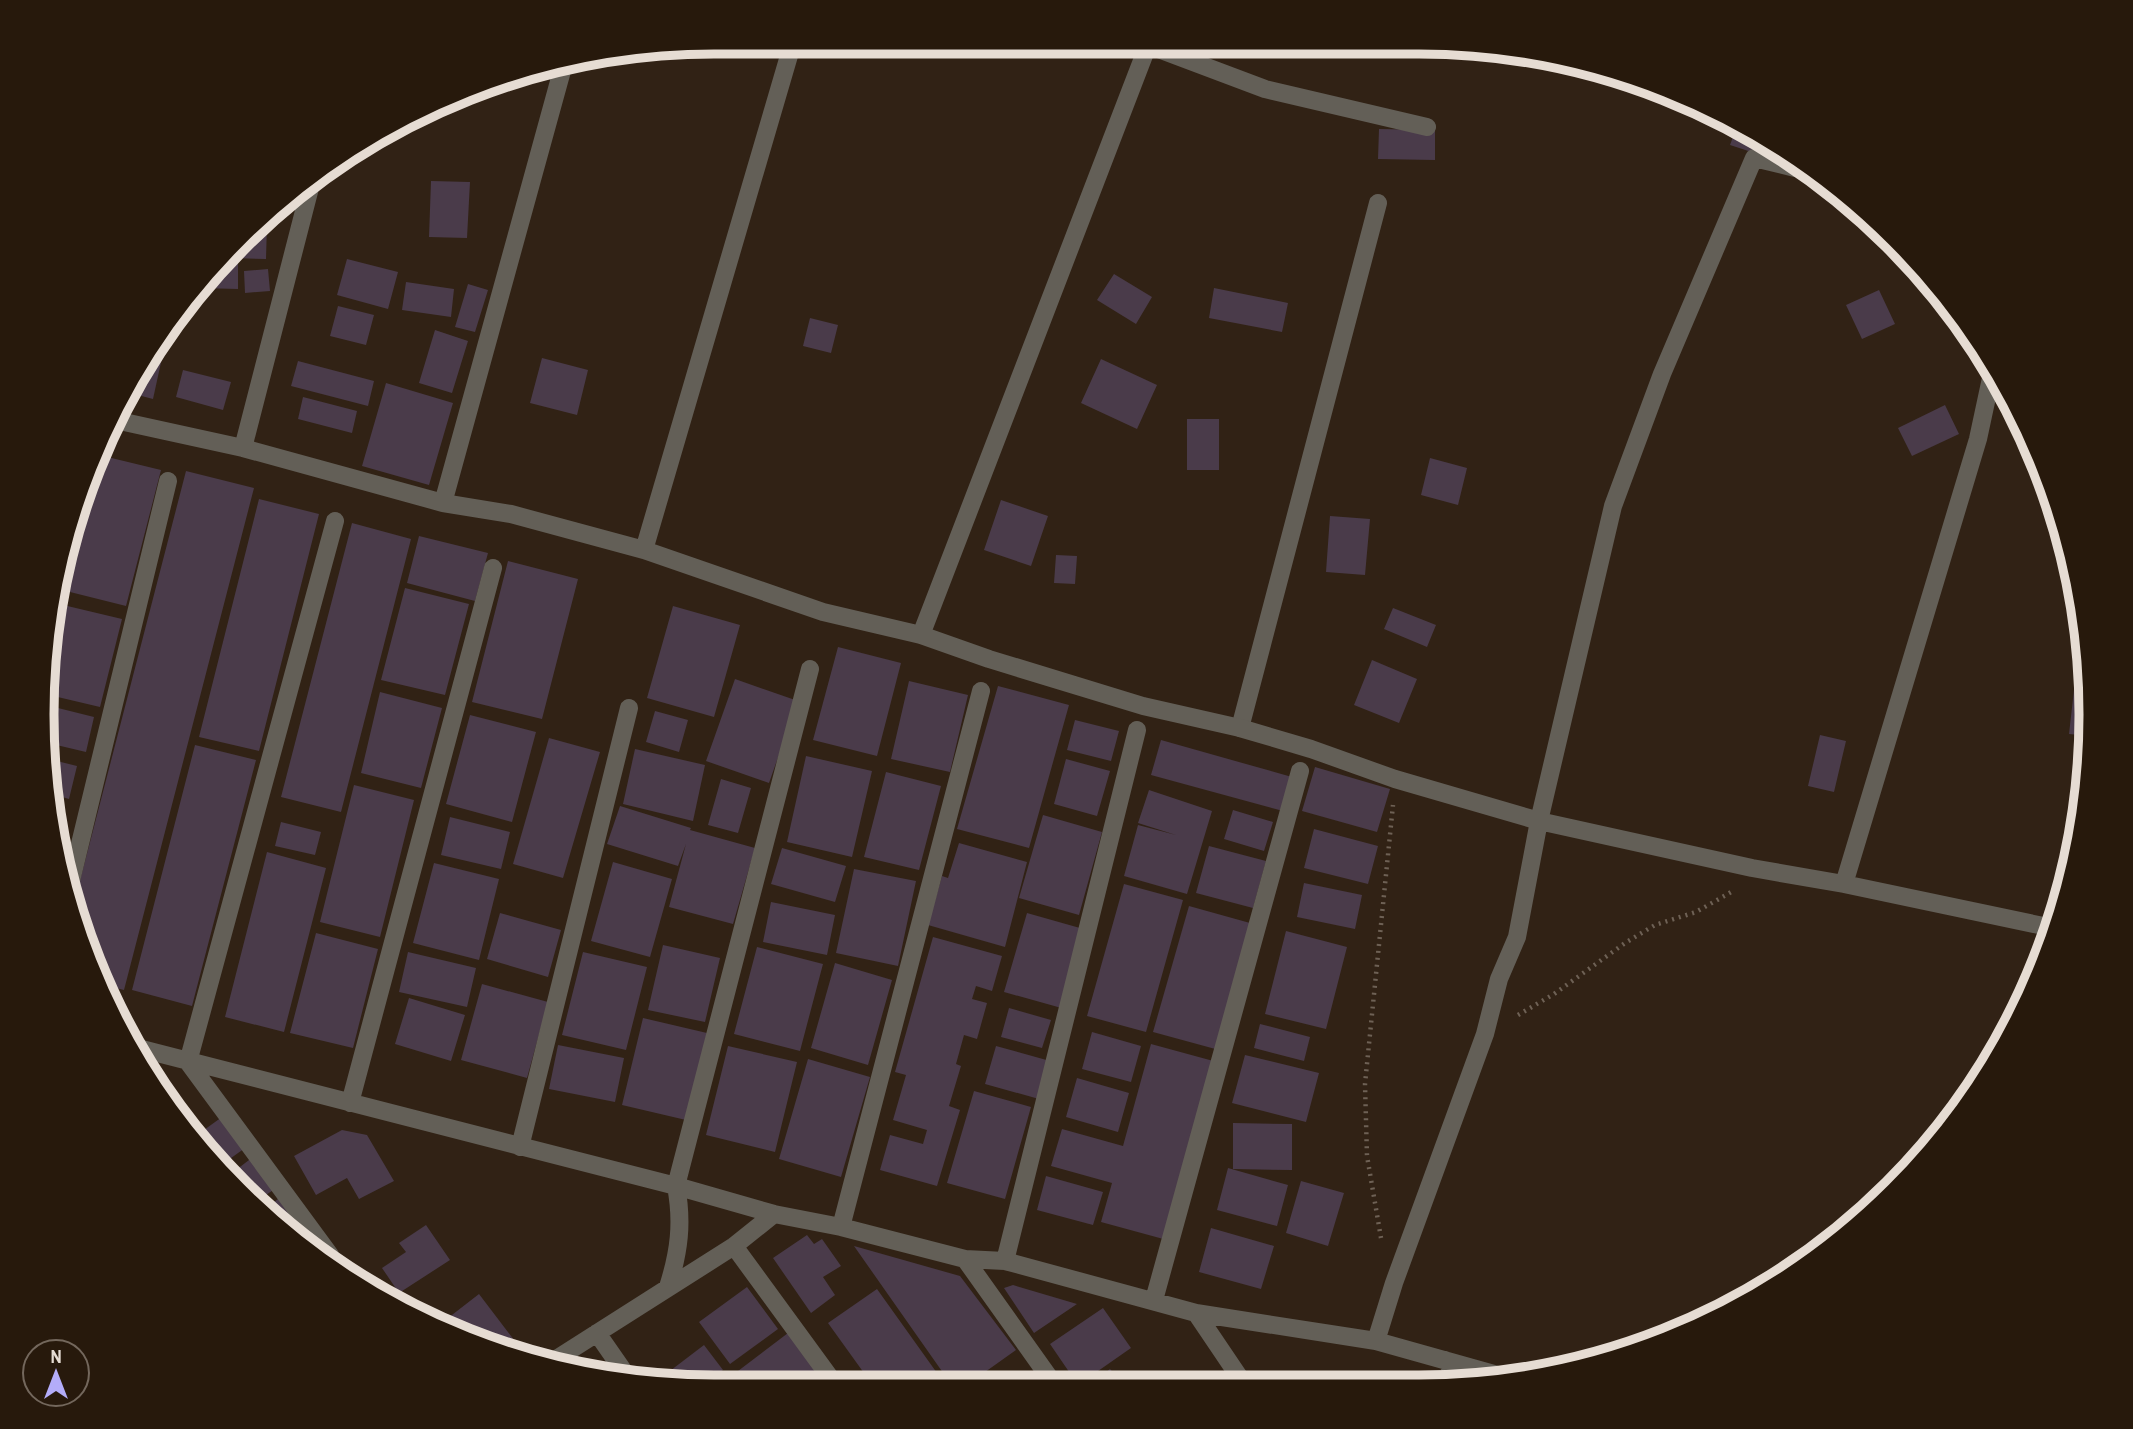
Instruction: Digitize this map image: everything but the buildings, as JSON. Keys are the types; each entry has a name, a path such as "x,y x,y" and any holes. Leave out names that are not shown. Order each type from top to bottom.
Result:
{"street":[{"path":"644,550 789,54"},
{"path":"921,635 1140,54"},
{"path":"1173,54 1265,89 1427,127"},
{"path":"443,503 562,73"},
{"path":"1376,1341 1394,1283 1485,1034 1499,979 1517,937 1539,821 1613,506 1662,374 1754,158 1784,165"},
{"path":"243,448 307,196"},
{"path":"1240,728 1378,203"},
{"path":"1844,884 1978,439 1990,384"},
{"path":"122,422 243,448 443,503 511,514 644,550 822,612 921,635 989,659 1143,706 1240,728 1311,749 1395,779 1539,821 1752,868 1844,884 2044,926"},
{"path":"74,871 168,481"},
{"path":"188,1062 335,522"},
{"path":"350,1103 493,568"},
{"path":"668,1287 678,1254 680,1234 681,1211 676,1186 810,669"},
{"path":"841,1227 981,691"},
{"path":"520,1147 629,708"},
{"path":"1005,1261 1137,730"},
{"path":"1154,1300 1300,771"},
{"path":"147,1051 676,1186 774,1214 841,1227 965,1259 1005,1261 1196,1313 1376,1341 1484,1371"},
{"path":"188,1062 322,1245"},
{"path":"561,1356 734,1246 774,1214"},
{"path":"734,1246 828,1375"},
{"path":"965,1259 1047,1375"},
{"path":"1196,1313 1238,1375"},
{"path":"597,1333 621,1368"},
{"path":"1445,1360 1455,1373"}],"path":[{"path":"1394,1283 1377,1225 1367,1156 1365,1084 1395,779"},
{"path":"1485,1034 1554,994 1655,925 1696,912 1731,893 1752,868"}]}
